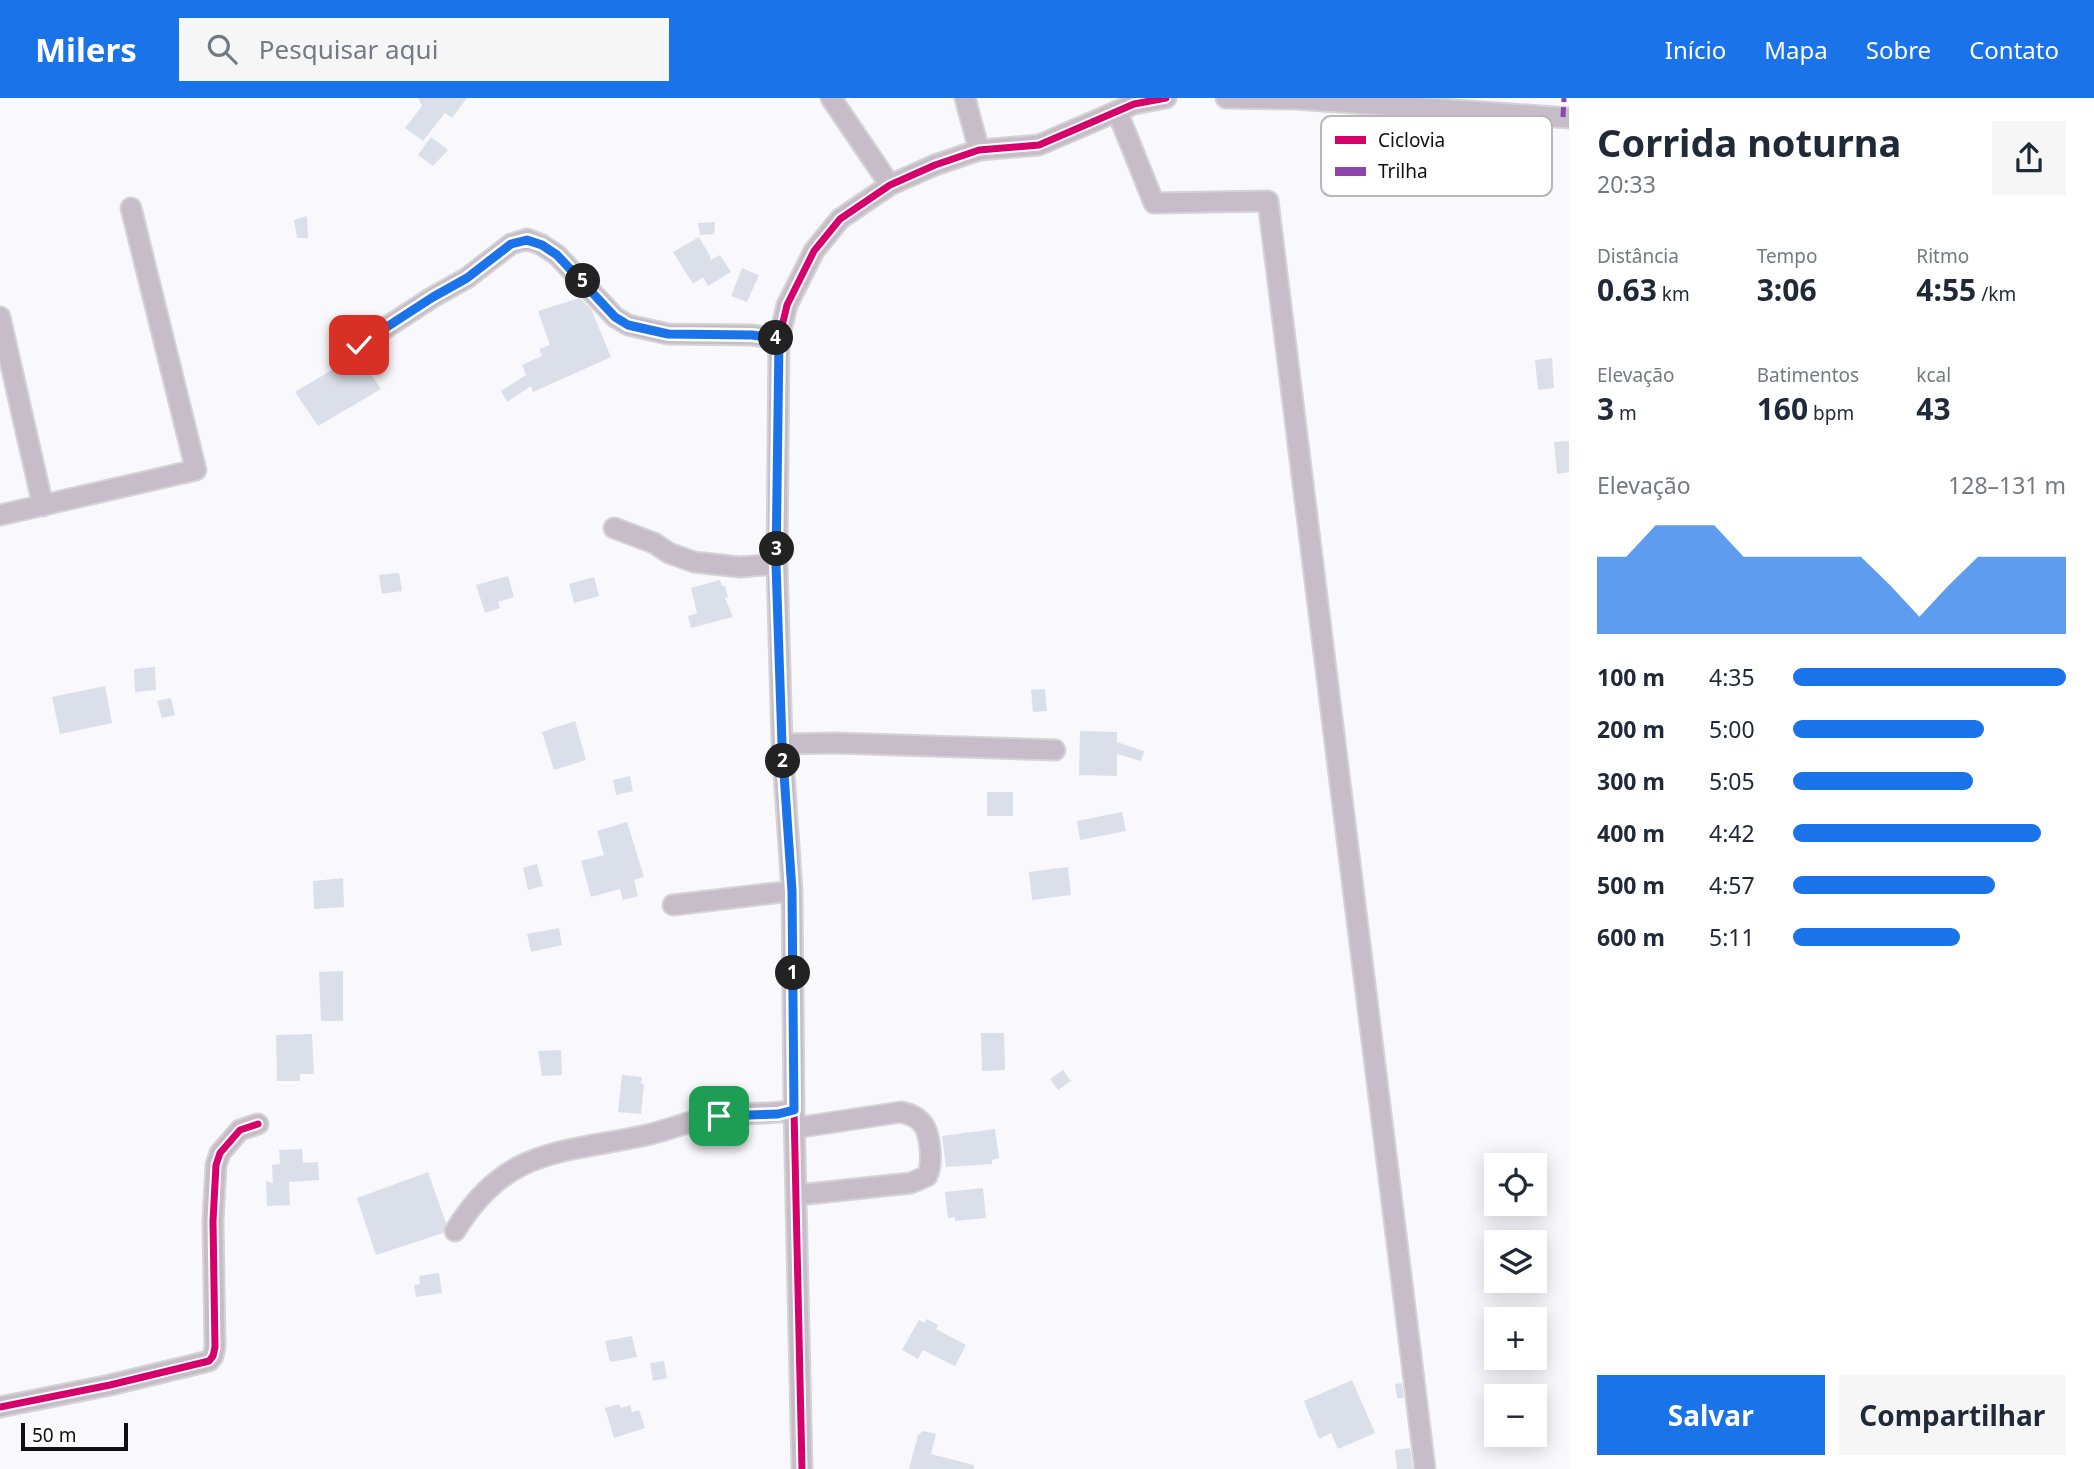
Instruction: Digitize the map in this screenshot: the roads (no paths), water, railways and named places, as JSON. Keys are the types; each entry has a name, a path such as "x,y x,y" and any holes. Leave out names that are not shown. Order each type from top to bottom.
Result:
{"street":[{"path":"831,98 890,185"},
{"path":"965,98 979,150"},
{"path":"802,1469 792,891 782,744 776,564 779,339 787,306 814,251 840,219 890,185 934,165 979,150 1039,145 1134,104 1166,98"},
{"path":"1226,98 1480,105 1569,118"},
{"path":"1117,111 1154,203 1268,201 1425,1469"},
{"path":"0,514 195,470 131,208"},
{"path":"359,345 467,278 511,244 527,240 542,245 557,255 615,317 628,325 668,334 752,335 779,339"},
{"path":"0,317 43,506"},
{"path":"614,528 694,562 740,567 776,564"},
{"path":"782,744 834,743 1055,750"},
{"path":"673,905 792,891"},
{"path":"455,1231 470,1206 487,1188 508,1173 543,1156 646,1135 692,1121 719,1116 778,1114 794,1119 901,1112 912,1115 924,1125 933,1162 927,1176 911,1184 798,1195"},
{"path":"0,1407 110,1385 209,1361 215,1347 213,1221 216,1165 220,1153 240,1130 258,1124"}]}
